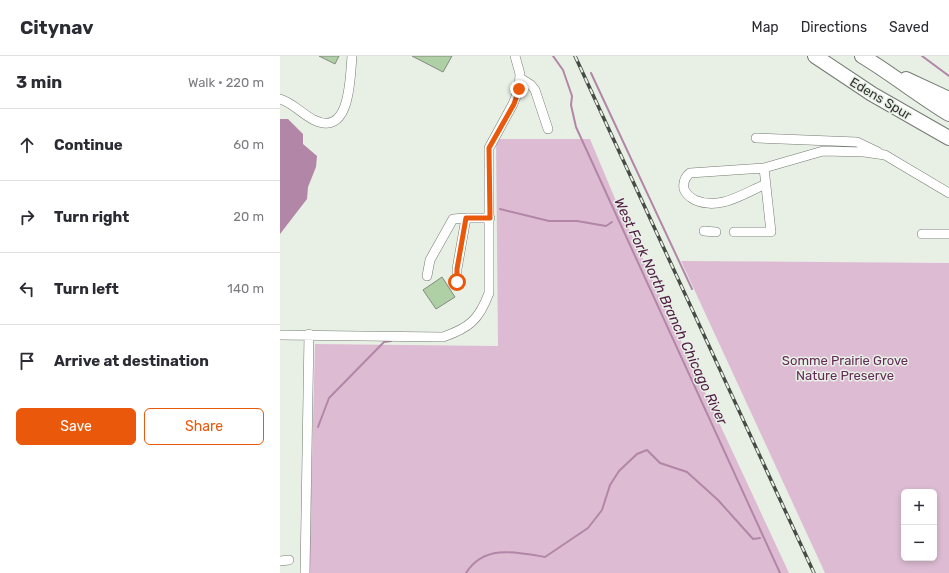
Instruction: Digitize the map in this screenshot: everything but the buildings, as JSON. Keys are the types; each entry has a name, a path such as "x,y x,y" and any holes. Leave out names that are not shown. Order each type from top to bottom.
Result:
{"highway":[{"name":"Edens Spur","path":"815,56 872,94 949,138"},
{"name":"Edens Spur","path":"862,56 887,71 918,95 949,114"},
{"path":"887,71 949,99"},
{"path":"872,94 949,144"}],"lane":[{"path":"280,99 287,101 318,121 330,122 338,118 344,112 347,104 352,56"},
{"path":"280,334 431,338 443,337 460,331 473,322 483,309 489,293 489,148 514,104 519,89 520,78 514,56"},
{"path":"520,78 531,84 535,90 548,129"},
{"path":"756,138 857,142 885,155 949,193"},
{"path":"766,184 751,190 740,198 709,204 691,198 684,189 684,182 690,173 764,168 823,150 885,155"},
{"path":"734,232 771,232 764,168"},
{"path":"457,282 457,269 466,218"},
{"path":"427,276 430,260 453,219 490,218"},
{"path":"704,231 716,232"},
{"path":"922,234 949,234"},
{"path":"304,573 309,334"}],"green space":[{"path":"496,139 590,139 616,201 789,573 309,573 315,344 498,346"},
{"name":"Somme Prairie Grove Nature Preserve","path":"681,261 949,263 949,573 825,573"}],"shaded area":[{"path":"280,119 288,119 303,134 303,144 317,156 316,167 308,187 307,199 280,234"}],"waterway":[{"name":"West Fork North Branch Chicago River","path":"553,56 563,70 572,96 571,105 576,127 780,573"},
{"path":"922,56 949,76"},
{"path":"591,73 692,289"},
{"path":"500,209 549,221 577,221 606,226 612,222"},
{"path":"318,427 329,398 384,342 391,341"},
{"path":"466,573 473,564 492,554 512,552 545,557 588,528 602,510 610,485 619,471 637,454 647,450 660,463 687,472 718,500 753,539 760,538"}],"railway":[{"path":"575,56 814,573"}],"route":[{"path":"457,282 457,269 466,218 490,218 489,148 514,104 519,89"}]}
